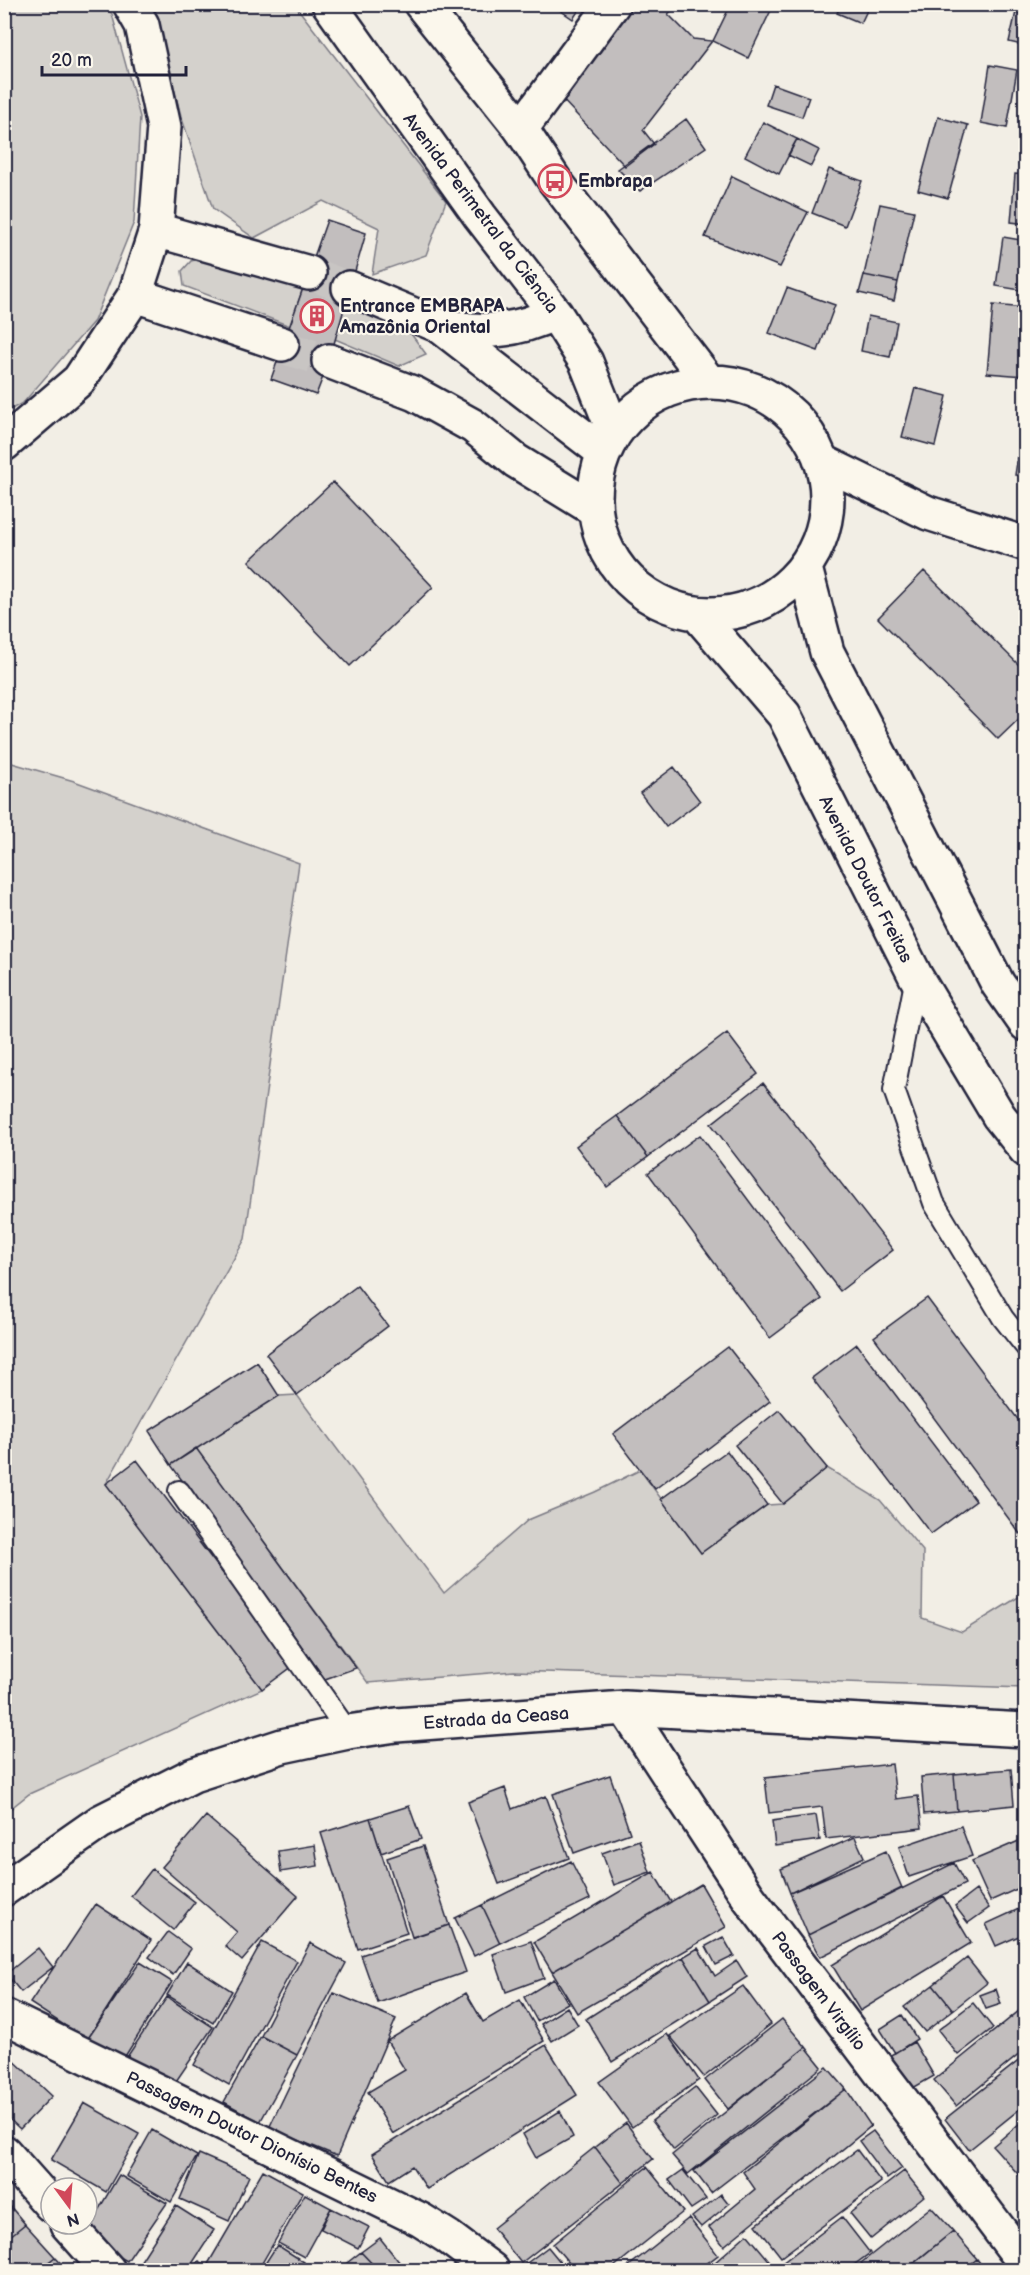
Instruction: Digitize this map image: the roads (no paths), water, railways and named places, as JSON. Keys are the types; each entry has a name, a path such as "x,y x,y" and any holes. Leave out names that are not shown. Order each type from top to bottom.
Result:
{"street":[{"path":"4,444 79,380 135,295 156,230 164,127 142,25 130,4"},
{"name":"Avenida Perimetral da Ciência","path":"328,4 480,216 555,313 586,362 609,442"},
{"path":"421,4 520,129 555,181 709,382"},
{"path":"520,129 613,4"},
{"path":"156,230 309,273"},
{"path":"349,288 440,326 463,331 496,331 534,323 555,313"},
{"path":"135,295 282,344"},
{"path":"440,326 609,442"},
{"path":"329,361 415,394 473,426 516,461 594,509"},
{"path":"709,382 746,387 779,403 805,429 823,462 828,498 822,535 805,568 775,596 738,612 698,615 659,604 627,580 604,547 594,509 595,480 609,442 640,406 672,388 709,382"},
{"path":"823,462 928,513 1026,544"},
{"path":"805,568 826,652 998,984 1026,1024"},
{"name":"Avenida Doutor Freitas","path":"698,615 784,715 916,977 999,1116 1026,1150"},
{"name":"Estrada da Ceasa","path":"4,1889 100,1822 193,1775 282,1746 348,1732 396,1725 625,1708 1026,1730"},
{"name":"Passagem Virgílio","path":"625,1708 749,1898 1026,2265"},
{"name":"Passagem Doutor Dionísio Bentes","path":"4,2016 422,2220 492,2271"},
{"path":"4,2152 39,2191"},
{"path":"78,2236 108,2271"}],"lane":[{"path":"916,977 894,1090 934,1203 1003,1318 1026,1347"},
{"path":"179,1491 348,1732"}],"tunnel":[{"path":"309,273 349,288"},
{"path":"282,344 292,350 329,361"}],"place":[{"name":"Embrapa","path":"555,181"},
{"name":"Entrance EMBRAPA Amazônia Oriental","path":"317,316"}]}
